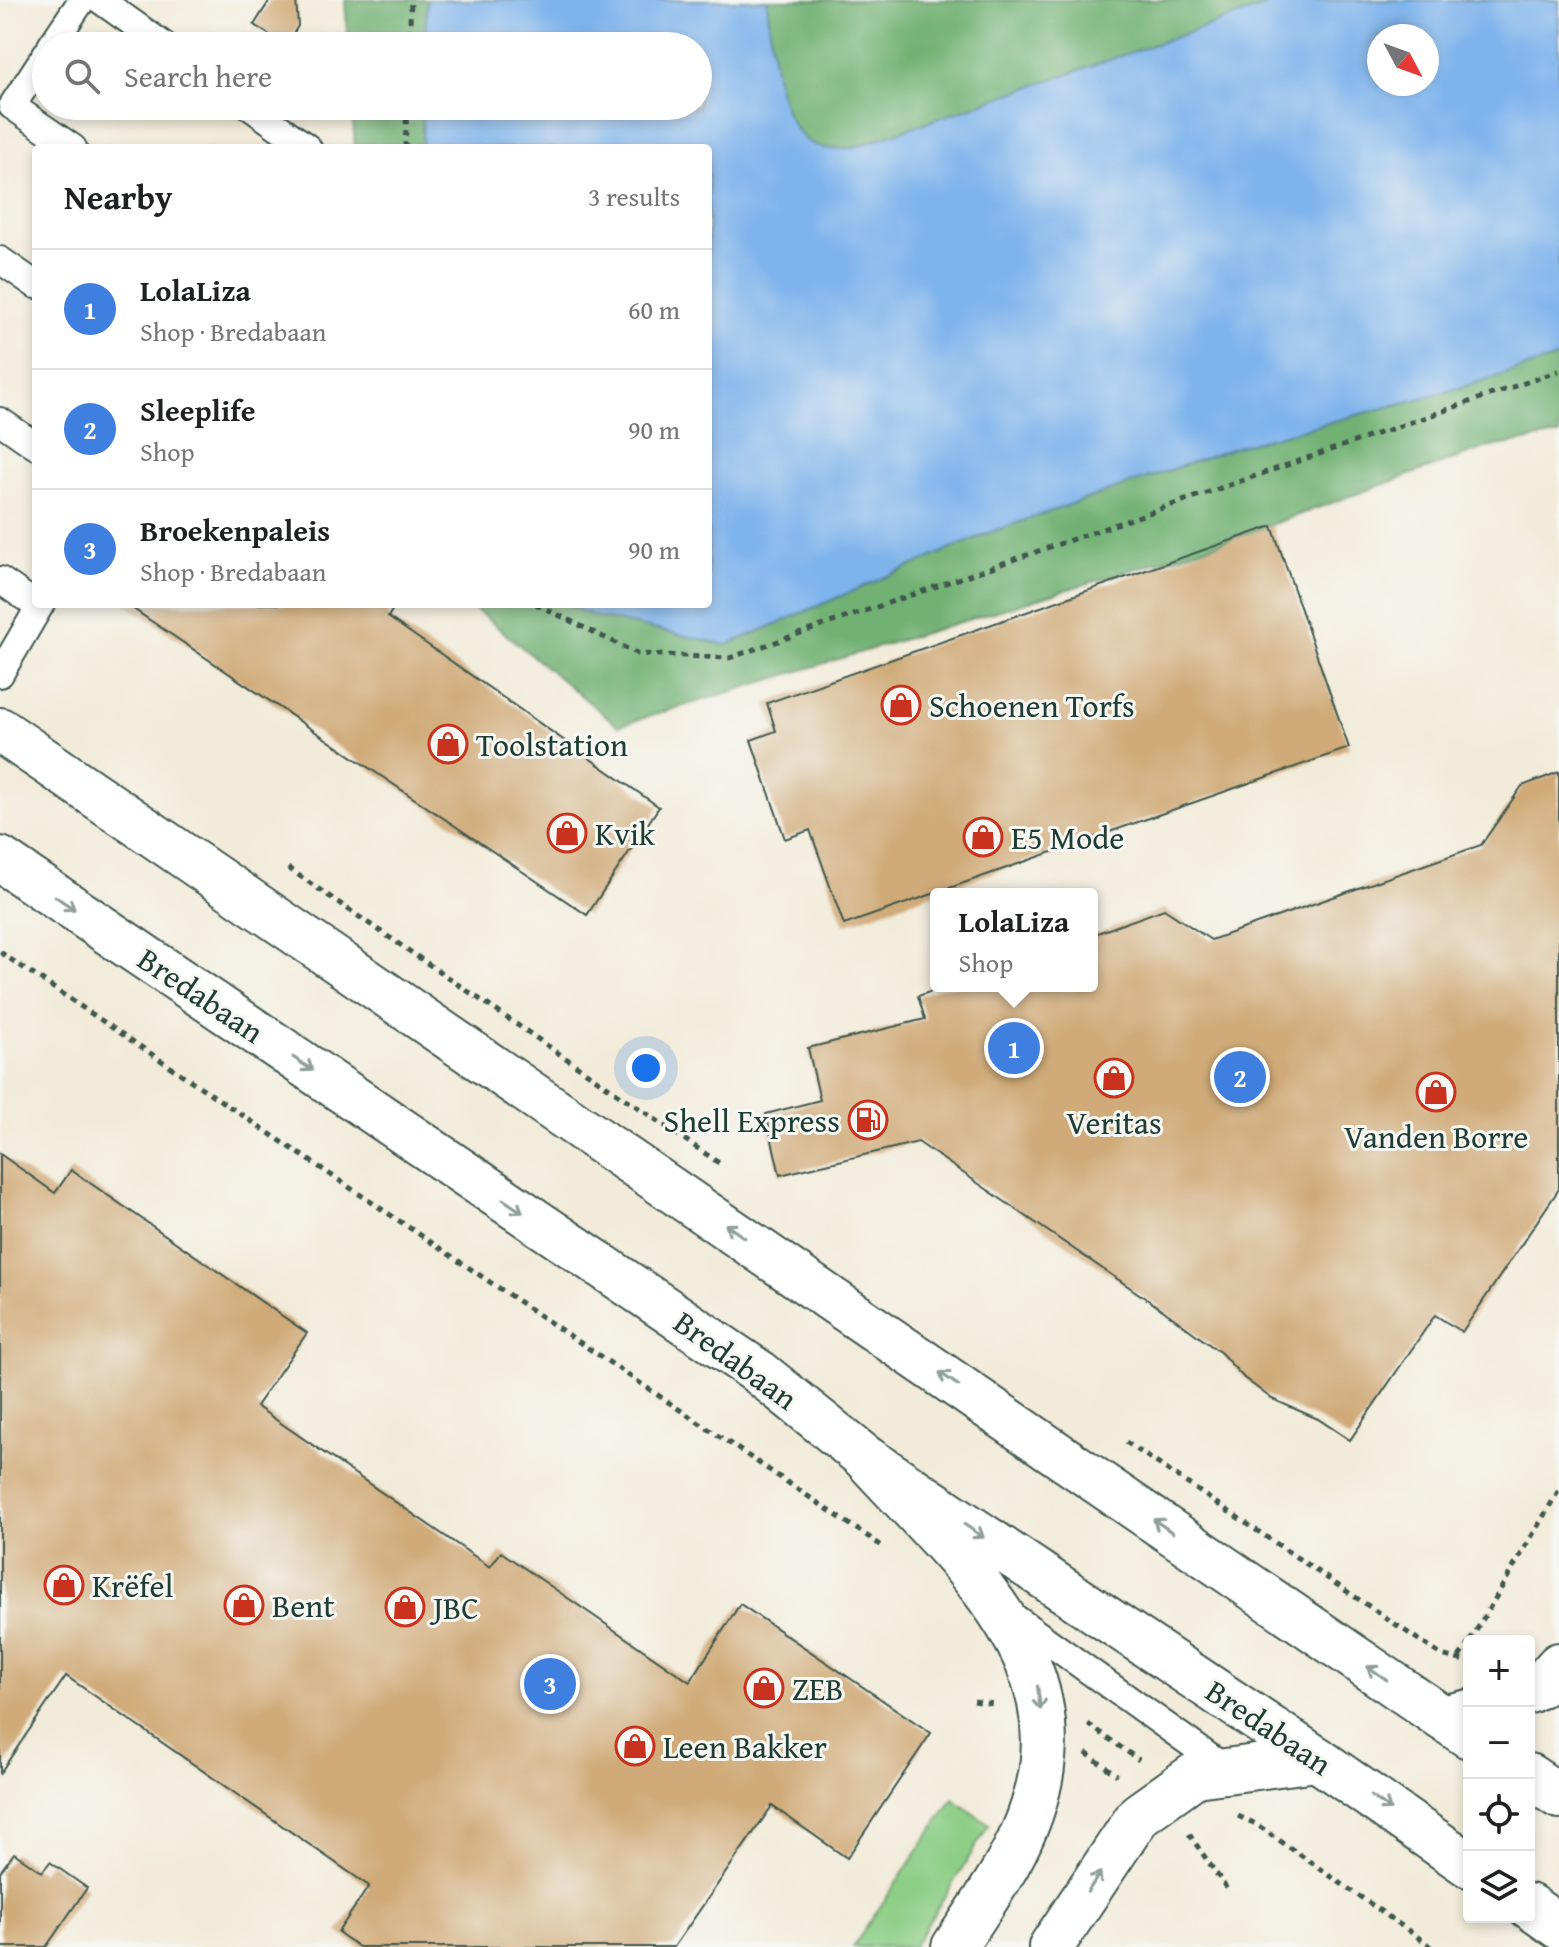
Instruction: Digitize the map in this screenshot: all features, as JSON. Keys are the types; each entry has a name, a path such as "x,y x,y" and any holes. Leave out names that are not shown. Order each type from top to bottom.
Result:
{"main road":[{"path":"0,730 1460,1722"},
{"name":"Bredabaan","path":"0,859 760,1373 863,1456 1317,1759 1463,1861"},
{"path":"863,1456 996,1603 1022,1645 1040,1690 1042,1754 1031,1809 1008,1863 954,1947"},
{"path":"1535,1688 1559,1665"},
{"path":"1051,1947 1139,1815 1179,1805 1195,1775 1317,1759"},
{"path":"1534,1779 1559,1796"},
{"path":"1535,1910 1559,1927"}],"lane":[{"path":"60,32 82,0"},
{"path":"100,0 145,32"},
{"path":"32,75 12,106 32,120"},
{"path":"32,120 67,144"},
{"path":"269,120 302,144"},
{"path":"0,260 32,282"},
{"path":"0,421 32,443"},
{"path":"0,580 32,601"},
{"path":"0,674 39,608"},
{"path":"996,1603 1229,1771"},
{"path":"1554,1947 1559,1941"}],"path":[{"path":"410,32 411,0"},
{"path":"405,144 406,120"},
{"path":"544,608 638,654 729,658 1559,371"},
{"path":"280,863 727,1169"},
{"path":"0,952 891,1552"},
{"path":"1118,1437 1441,1655 1463,1659"},
{"path":"1474,1635 1559,1490"},
{"path":"1459,1657 1463,1652"},
{"path":"1040,1690 1179,1805 1227,1889"},
{"path":"1080,1749 1118,1776"},
{"path":"1179,1805 1256,1824 1432,1947"}],"green space":[{"path":"345,0 427,0 426,32 347,32"},
{"path":"767,0 1284,0 852,148 832,149 805,139 793,125 784,106 773,60"},
{"path":"353,120 423,120 422,144 355,144"},
{"path":"1559,357 1559,435 1485,448 1214,545 618,726 474,608 575,608 594,616 727,645 988,533 1242,445 1456,389"},
{"path":"953,1799 989,1825 913,1947 853,1947"}],"water":[{"path":"427,0 767,0 773,60 784,106 793,125 805,139 831,149 852,148 1284,0 1559,0 1559,357 1456,389 1242,445 988,533 727,645 594,616 575,608 712,608 712,144 422,144 423,120 712,120 712,32 426,32"}],"building":[{"path":"270,0 296,0 298,26 294,32 265,32 254,25"},
{"path":"1272,526 1349,748 950,888 930,888 930,895 844,925 810,830 785,839 751,740 776,731 767,703"},
{"path":"132,608 394,608 388,617 659,807 587,915"},
{"path":"1559,772 1559,1189 1462,1332 1435,1315 1350,1440 1318,1419 1272,1399 1244,1378 1221,1353 1164,1311 918,1142 780,1175 766,1114 820,1100 808,1048 925,1019 918,996 930,992 1098,992 1098,933 1164,909 1211,940 1481,845 1522,786"},
{"path":"0,1154 55,1193 71,1170 307,1333 256,1406 490,1567 501,1552 690,1682 740,1604 931,1733 847,1858 772,1806 674,1947 359,1947 338,1932 369,1886 66,1676 0,1773"},
{"path":"14,1853 42,1872 50,1862 87,1888 46,1947 0,1947 0,1872"}],"place":[{"name":"Schoenen Torfs","path":"901,705"},
{"name":"Toolstation","path":"448,744"},
{"name":"Kvik","path":"567,833"},
{"name":"E5 Mode","path":"983,837"},
{"name":"LolaLiza","path":"1014,1048"},
{"name":"Sleeplife","path":"1240,1077"},
{"name":"Veritas","path":"1114,1078"},
{"name":"Vanden Borre","path":"1436,1092"},
{"name":"Shell Express","path":"868,1120"},
{"name":"Krëfel","path":"64,1585"},
{"name":"Bent","path":"244,1605"},
{"name":"JBC","path":"405,1607"},
{"name":"Broekenpaleis","path":"550,1684"},
{"name":"ZEB","path":"764,1688"},
{"name":"Leen Bakker","path":"635,1746"}]}
